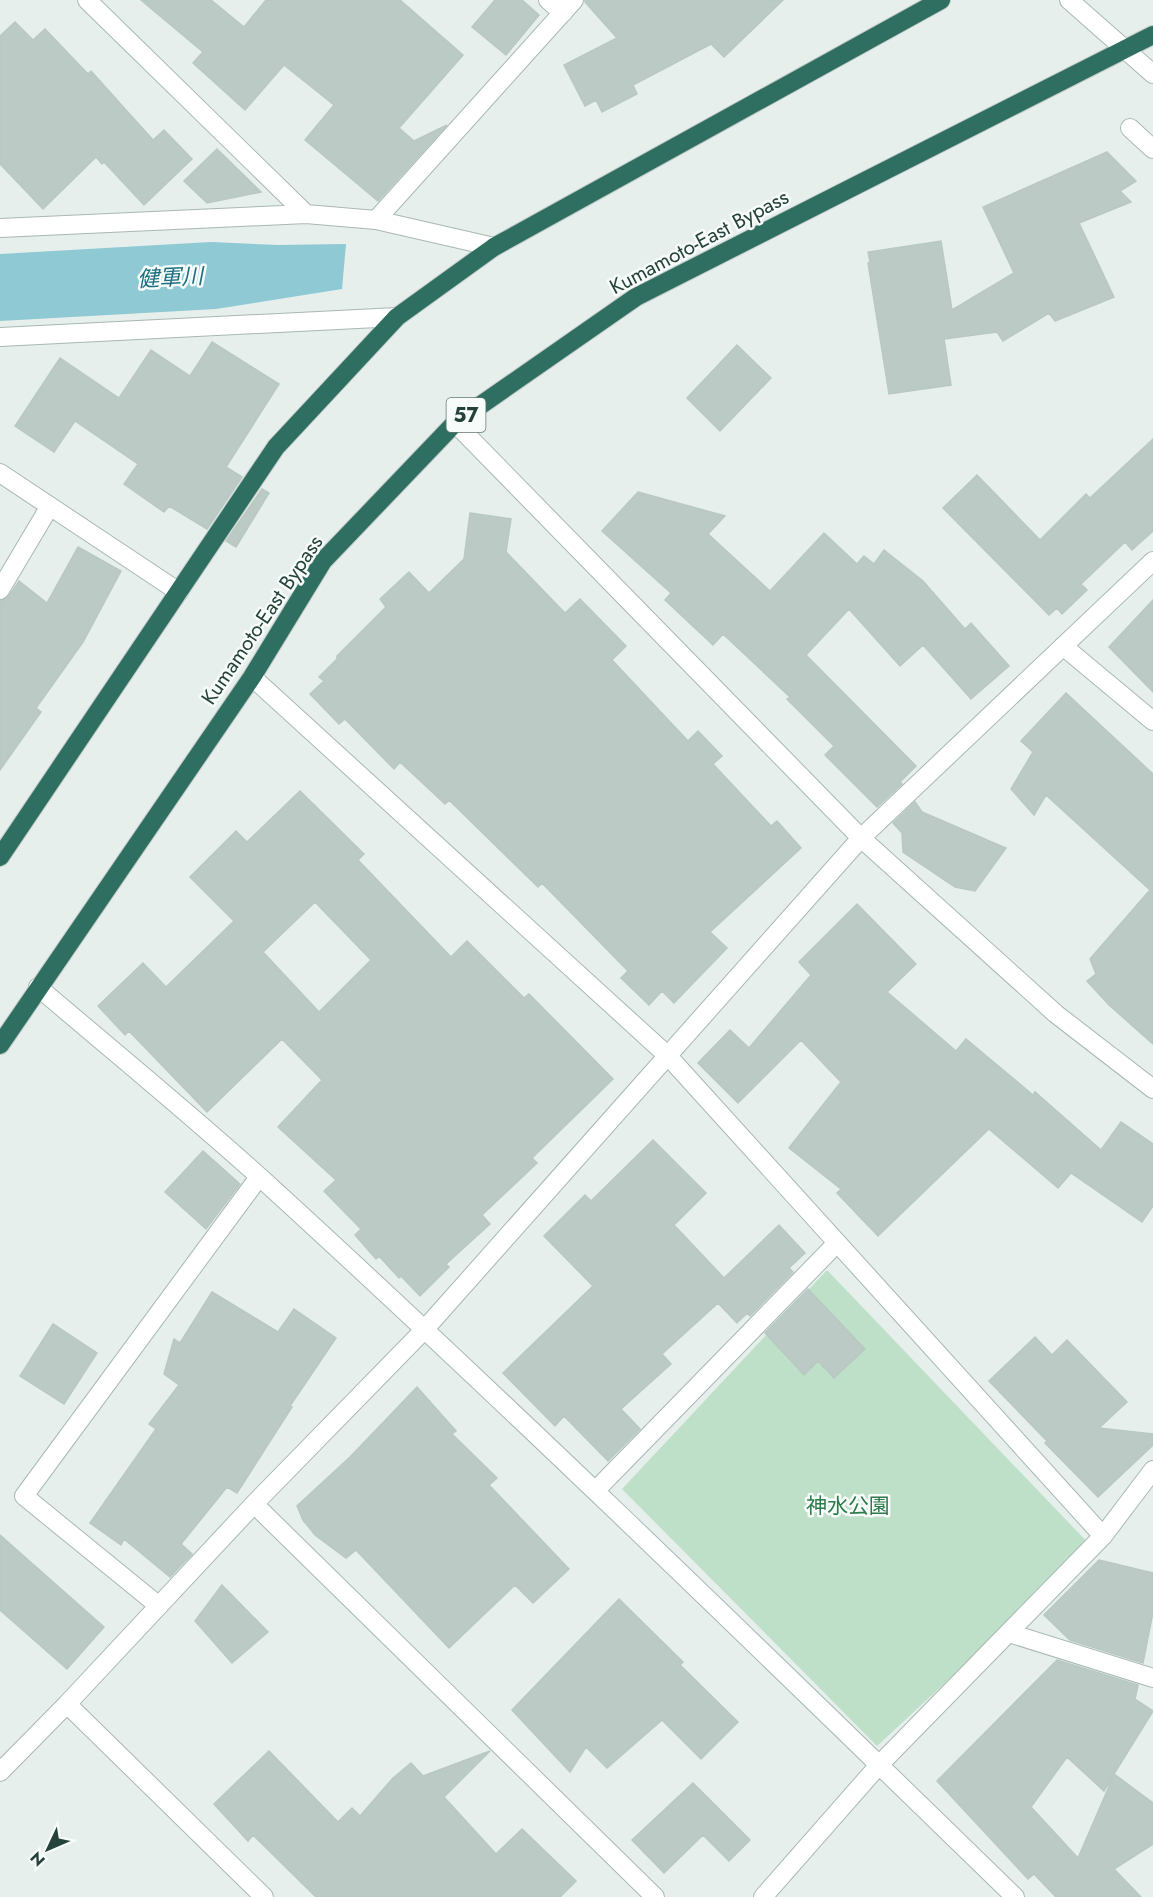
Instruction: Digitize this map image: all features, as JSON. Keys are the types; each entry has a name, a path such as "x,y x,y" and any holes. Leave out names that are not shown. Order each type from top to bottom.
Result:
{"highway":[{"path":"0,857 276,447 397,317 494,247 941,0"},
{"name":"Kumamoto-East Bypass","path":"0,1045 252,677 323,561 454,423 636,297 1153,35"}],"street":[{"path":"87,0 306,214"},
{"path":"375,220 569,6 548,0"},
{"path":"1069,0 1153,75"},
{"path":"1130,128 1153,149"},
{"path":"0,228 306,214 375,220 494,247"},
{"path":"0,337 397,317"},
{"path":"454,423 861,838 1056,1014 1153,1089"},
{"path":"0,473 179,592"},
{"path":"0,590 50,506"},
{"path":"0,1772 68,1704 254,1504 424,1330 861,838 1153,561"},
{"path":"1063,646 1153,721"},
{"path":"252,677 668,1056 1103,1536"},
{"path":"38,987 260,1177 596,1490 1015,1897"},
{"path":"159,1606 24,1496 260,1177"},
{"path":"596,1490 837,1243"},
{"path":"763,1897 879,1765 1103,1536 1153,1470"},
{"path":"254,1504 655,1897"},
{"path":"1009,1633 1153,1678"},
{"path":"68,1704 264,1897"}],"green space":[{"name":"神水公園","path":"827,1270 1092,1547 877,1746 622,1489"}],"water":[{"name":"健軍川","path":"211,242 278,245 346,244 342,289 216,309 0,321 0,254"}],"building":[{"path":"141,0 211,0 244,27 266,0 400,0 463,55 399,128 414,141 447,125 378,201 305,140 334,105 284,65 245,110 193,63 203,52"},
{"path":"495,0 522,0 539,15 506,55 472,27"},
{"path":"585,0 783,0 724,57 711,44 633,85 637,94 602,112 596,100 585,106 564,65 617,38"},
{"path":"15,22 33,40 45,29 88,74 91,71 153,140 164,130 192,159 144,205 104,162 102,164 96,157 43,209 0,164 0,36"},
{"path":"217,149 261,192 207,203 184,181"},
{"path":"1107,152 1136,181 1120,191 1131,202 1079,223 1114,297 1055,321 1049,313 1003,341 997,332 944,339 951,385 889,394 868,252 941,241 952,310 1014,273 983,207"},
{"path":"212,342 279,384 226,467 242,477 207,529 169,506 164,512 124,484 138,464 75,421 54,452 15,426 60,358 119,398 151,350 190,376"},
{"path":"737,345 771,378 720,431 687,398"},
{"path":"1153,439 1153,531 1132,550 1125,542 1081,584 1087,590 1062,614 1057,608 1049,615 943,508 977,475 1040,540 1086,494 1090,498"},
{"path":"262,489 269,493 236,547 226,541"},
{"path":"638,492 725,516 708,534 770,591 824,533 857,564 864,556 874,564 884,550 923,581 965,629 971,623 1009,666 971,699 923,645 900,666 849,609 806,655 916,766 900,782 902,784 877,807 825,755 834,746 787,699 790,697 723,634 713,645 665,600 671,593 602,531"},
{"path":"470,513 511,519 506,552 565,613 580,599 626,646 612,660 688,741 698,731 722,756 713,764 771,826 777,821 801,848 710,932 727,948 674,1003 662,991 649,1005 621,978 628,971 542,883 538,887 449,800 445,804 400,762 394,769 345,719 339,724 310,694 324,681 319,677 337,659 337,656 386,607 380,599 409,572 429,593 464,559"},
{"path":"78,547 121,571 83,642 36,708 41,712 0,770 0,601 9,596 19,581 47,603"},
{"path":"1153,600 1153,692 1109,647"},
{"path":"1066,693 1153,774 1153,1044 1109,1005 1087,981 1096,974 1090,959 1150,890 1046,795 1034,815 1011,789 1033,752 1021,741"},
{"path":"300,791 364,854 358,860 451,957 467,941 524,998 529,994 613,1079 532,1158 537,1163 482,1215 490,1224 446,1264 449,1267 420,1296 379,1256 376,1259 355,1235 361,1229 324,1191 336,1180 278,1127 322,1080 282,1039 207,1112 129,1031 125,1035 98,1006 143,963 166,987 234,921 190,877 236,831 247,842","holes":["315,902 371,960 319,1012 263,952"]},
{"path":"915,802 922,812 1006,848 975,891 955,887 903,852 902,833 893,823"},
{"path":"857,904 916,964 887,992 956,1051 966,1039 1033,1095 1035,1092 1101,1150 1121,1122 1153,1144 1153,1206 1142,1222 1071,1173 1058,1188 989,1129 878,1236 837,1193 841,1189 789,1148 841,1082 801,1040 738,1103 698,1063 730,1030 749,1048 811,975 799,962"},
{"path":"653,1140 706,1193 674,1225 724,1278 779,1225 805,1253 789,1268 793,1272 750,1316 747,1313 737,1323 718,1303 662,1354 671,1364 621,1409 640,1429 608,1461 564,1416 555,1426 503,1373 593,1286 544,1236 585,1195 591,1201"},
{"path":"203,1151 240,1184 206,1229 165,1192"},
{"path":"808,1289 865,1349 834,1378 818,1361 804,1375 765,1333"},
{"path":"212,1292 278,1332 294,1309 336,1338 290,1406 292,1407 237,1493 227,1487 181,1544 192,1554 170,1577 124,1539 121,1545 90,1523 156,1429 149,1424 179,1385 164,1374 174,1339 180,1343"},
{"path":"53,1324 97,1353 64,1404 20,1376"},
{"path":"1035,1337 1052,1355 1067,1340 1127,1402 1099,1428 1153,1434 1153,1445 1098,1497 989,1381"},
{"path":"417,1387 456,1431 452,1434 497,1478 489,1485 569,1569 533,1603 515,1585 449,1648 356,1550 346,1558 315,1535 303,1520 297,1506 350,1457"},
{"path":"0,1535 104,1627 67,1669 0,1610"},
{"path":"1099,1560 1153,1573 1153,1612 1143,1663 1070,1640 1044,1615"},
{"path":"222,1585 268,1632 232,1663 195,1621"},
{"path":"619,1599 683,1662 680,1665 738,1722 701,1759 662,1720 607,1768 586,1747 570,1772 512,1710"},
{"path":"1057,1660 1138,1685 1135,1699 1153,1711 1114,1774 1153,1803 1153,1844 1114,1869 1141,1897 1056,1897 1034,1874 1028,1879 937,1781","holes":["1067,1757 1104,1791 1114,1775 1078,1858 1031,1807"]},
{"path":"269,1751 338,1822 352,1808 360,1816 393,1778 411,1763 423,1776 490,1751 444,1797 496,1854 522,1829 576,1881 560,1897 316,1897 253,1835 248,1841 214,1804"},
{"path":"693,1783 750,1840 729,1861 703,1835 664,1873 632,1840"}]}
